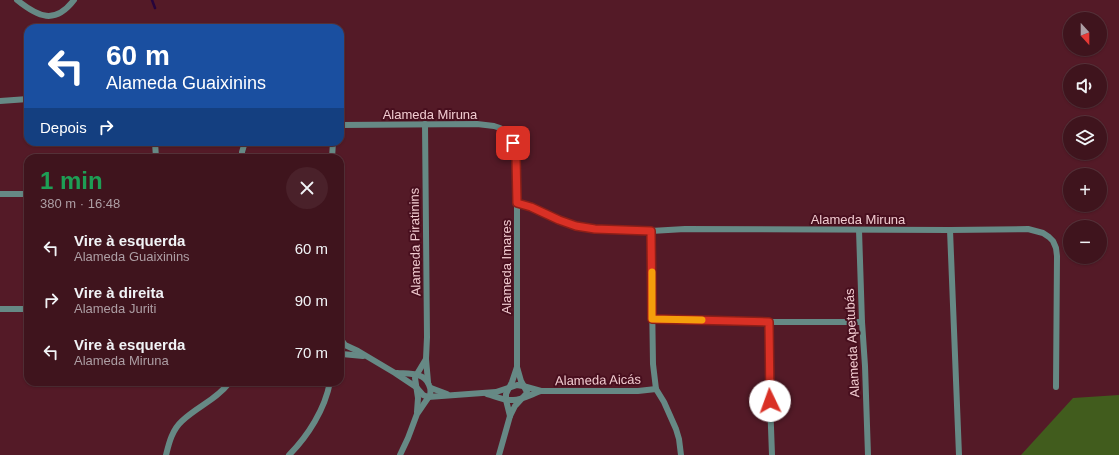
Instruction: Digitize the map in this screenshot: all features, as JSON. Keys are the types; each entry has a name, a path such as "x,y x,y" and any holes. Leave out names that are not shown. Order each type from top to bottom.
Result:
{"street":[{"path":"17,0 38,15 47,16 55,15 66,9 74,0"},
{"path":"0,101 24,99"},
{"name":"Alameda Piratinins","path":"425,124 426,359 429,385"},
{"name":"Alameda Miruna","path":"344,125 477,124 494,126 506,133 513,143"},
{"name":"Alameda Imares","path":"513,143 516,157 517,203 517,367"},
{"path":"0,194 24,194"},
{"name":"Alameda Miruna","path":"517,203 531,207 576,226 595,229 651,231 685,229 1028,229 1043,233 1053,241 1058,256 1056,387"},
{"name":"Alameda Apetubás","path":"859,230 868,455"},
{"path":"950,230 959,455"},
{"path":"651,231 653,364 656,389 664,402 676,429 681,455"},
{"path":"0,309 24,308"},
{"path":"652,319 769,322 862,322"},
{"path":"769,322 772,455"},
{"path":"345,345 395,373 416,387 423,395 428,397"},
{"path":"344,354 367,356"},
{"path":"417,414 418,398 415,378 426,359"},
{"path":"499,455 510,416 515,406 527,392 523,386 517,367"},
{"path":"510,416 506,394 517,367"},
{"path":"395,373 417,374"},
{"name":"Alameda Aicás","path":"417,374 424,378 429,385 451,395"},
{"path":"400,455 417,414 431,393 429,385"},
{"name":"Alameda Aicás","path":"428,397 496,392 517,385 541,391 638,391 656,389"},
{"path":"166,455 174,431 181,422 197,408 222,392 227,386"},
{"path":"289,455 300,444 312,426 324,404 329,386"},
{"name":"Alameda Aicás","path":"485,393 506,400 512,400 523,398 541,391"}],"green space":[{"path":"1119,395 1119,455 1021,455 1073,398"}],"waterway":[{"path":"152,0 155,8"}],"slow traffic":[{"path":"652,272 652,319 702,320"}],"route":[{"path":"513,143 516,157 517,203 531,207 576,226 595,229 651,231 652,319 769,322 770,401"}]}
